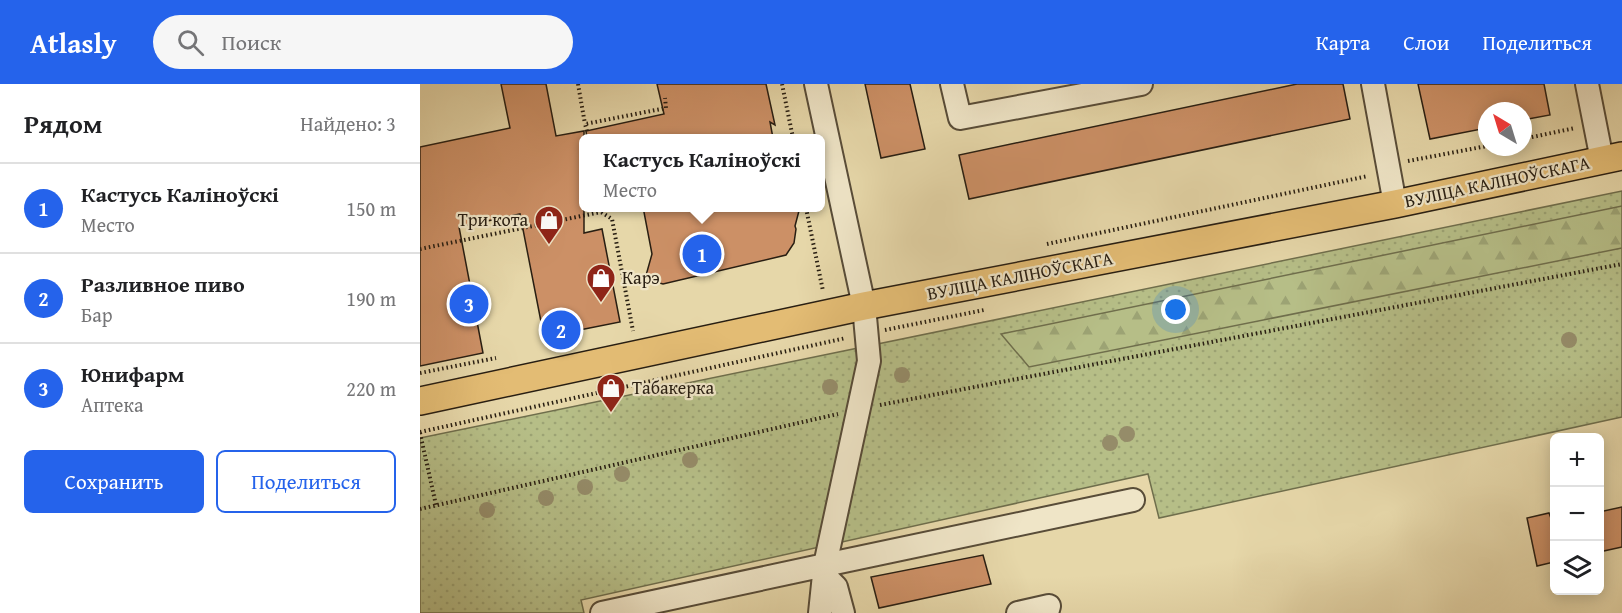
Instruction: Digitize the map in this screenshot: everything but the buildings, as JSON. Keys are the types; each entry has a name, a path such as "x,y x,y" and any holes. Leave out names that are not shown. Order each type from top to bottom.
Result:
{"main road":[{"name":"ВУЛІЦА КАЛІНОЎСКАГА","path":"420,401 864,306 1395,204 1612,158"}],"street":[{"path":"816,84 864,306 869,361 825,570 820,613"},
{"path":"952,84 960,118 1142,84"},
{"path":"1373,84 1395,204"},
{"path":"1587,84 1612,158"},
{"path":"602,613 825,570 1133,500"},
{"path":"825,570 836,587 843,613"},
{"path":"1018,613 1049,606 1047,613"}],"path":[{"path":"578,84 587,131"},
{"path":"782,84 792,134"},
{"path":"585,124 666,108 665,98"},
{"path":"420,249 592,212"},
{"path":"603,212 612,219 633,331"},
{"path":"807,212 824,295"},
{"path":"420,509 859,409 1622,264"},
{"path":"436,505 420,432 995,308"}],"green space":[{"path":"1622,191 1622,417 1159,518 1148,474 581,600 584,613 420,613 420,438"},
{"path":"1622,206 1622,248 1029,367 1001,334"}],"place":[{"name":"Три кота","path":"549,246"},
{"name":"Кастусь Каліноўскі","path":"702,254"},
{"name":"Юнифарм","path":"469,304"},
{"name":"Карэ","path":"601,304"},
{"name":"Разливное пиво","path":"561,330"},
{"name":"Табакерка","path":"611,414"}]}
